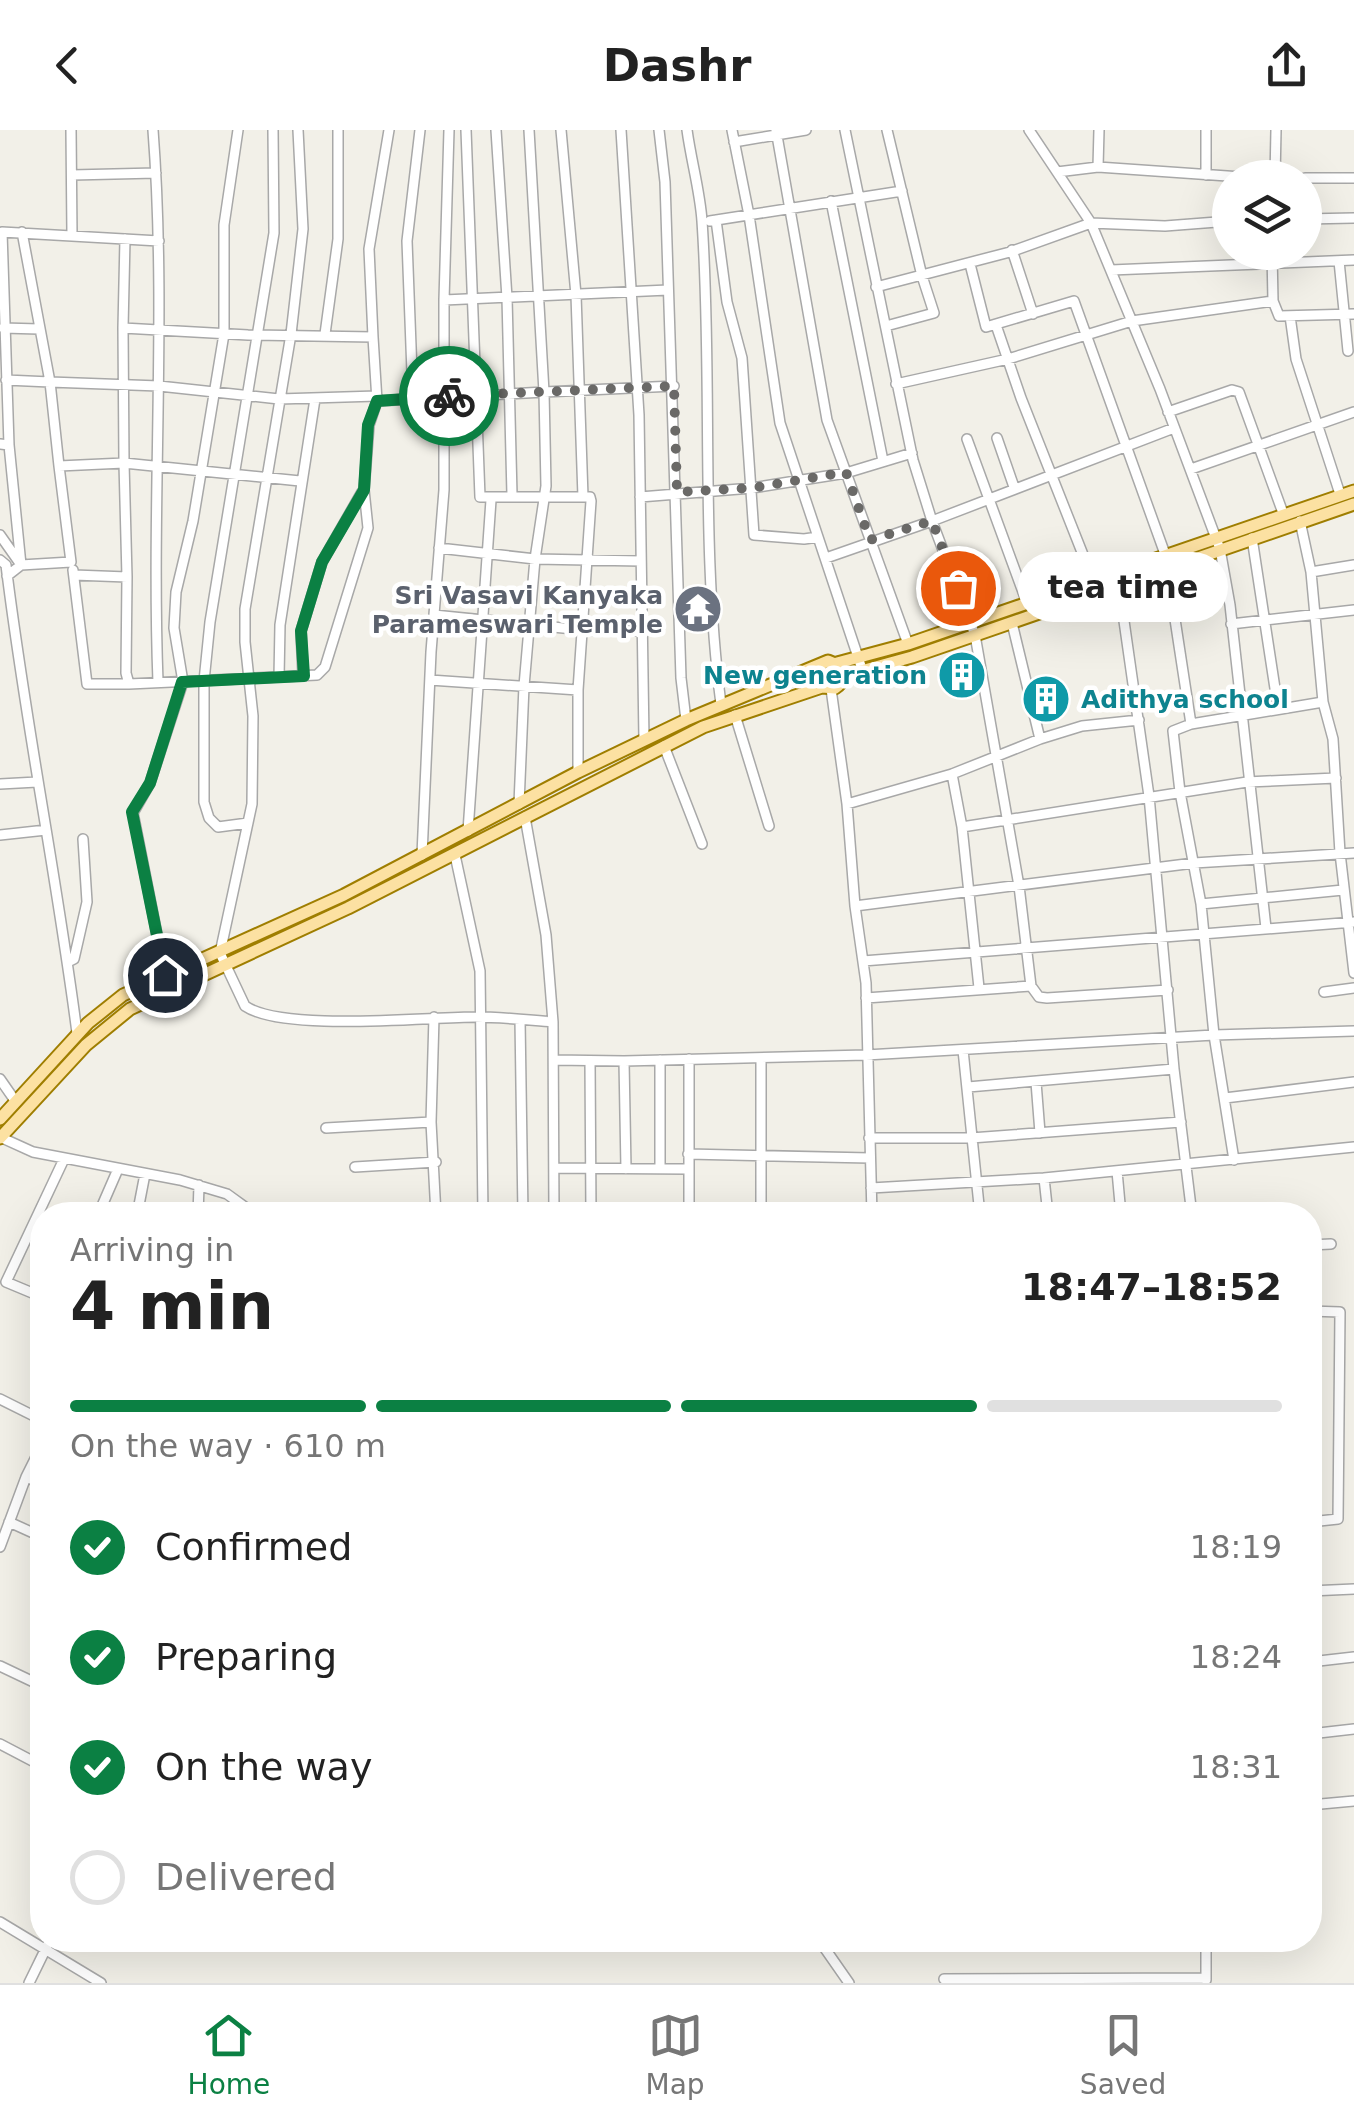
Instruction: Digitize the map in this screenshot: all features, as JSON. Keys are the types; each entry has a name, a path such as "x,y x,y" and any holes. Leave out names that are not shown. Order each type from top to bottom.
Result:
{"main road":[{"path":"0,1119 77,1033 111,1002 422,856 578,772 686,720 828,661 860,663 973,628 1027,603 1166,561 1218,543 1283,512 1354,490"},
{"path":"1218,543 1252,538 1354,504"},
{"path":"0,1138 86,1045 120,1015 146,1000 226,966 455,855 664,746 735,715 838,686 843,676 860,663 908,644 1012,622 1119,586 1166,561"},
{"path":"837,663 843,676"},
{"path":"818,668 816,676 826,688"}],"street":[{"path":"72,130 72,235"},
{"path":"153,130 160,330 154,569 158,682"},
{"path":"165,975 132,812 150,783 182,682 174,628 176,592 193,522 224,334 224,226 238,130"},
{"path":"248,824 218,827 208,818 204,802 204,681 274,233 273,130"},
{"path":"298,130 304,229 246,609 253,781 248,824 220,953 240,999 252,1010 296,1018 483,1016 553,1022"},
{"path":"326,334 338,239 338,130"},
{"path":"22,232 50,382 86,684 317,675 325,667 368,528 364,490 368,425 377,398 370,249 389,130"},
{"path":"412,398 406,241 420,130"},
{"path":"422,856 446,396 444,300 449,130"},
{"path":"466,130 480,497 590,497 591,501 578,690 578,772"},
{"path":"496,130 507,298 512,495"},
{"path":"519,804 524,686 544,496 544,392 529,130"},
{"path":"561,130 576,295 583,497"},
{"path":"621,130 637,388 644,740"},
{"path":"659,130 674,386 681,678 686,720"},
{"path":"687,130 702,222 708,568 721,704"},
{"path":"732,130 749,215 780,424 860,663"},
{"path":"734,142 806,130"},
{"path":"845,130 912,453 932,521 973,628 1019,886 1031,986 1038,997 1047,998 1168,990"},
{"path":"886,326 934,313 887,130"},
{"path":"1030,130 1091,223 1218,543 1266,928"},
{"path":"1098,167 1099,130"},
{"path":"1206,130 1206,175"},
{"path":"1275,160 1276,130"},
{"path":"777,133 827,420 908,644"},
{"path":"1057,172 1098,167 1212,175"},
{"path":"72,175 156,172"},
{"path":"1322,178 1354,178"},
{"path":"702,222 902,191"},
{"path":"831,202 883,461"},
{"path":"1322,219 1354,218"},
{"path":"716,220 727,302 742,358 754,535 804,540 818,537"},
{"path":"876,287 970,264 1091,223 1166,226 1212,222"},
{"path":"21,565 4,444 1,232 159,241"},
{"path":"126,239 123,328 129,684"},
{"path":"1012,250 1033,314"},
{"path":"1322,263 1354,260"},
{"path":"1338,262 1349,314 1348,351"},
{"path":"970,264 986,328 1074,301 1166,561 1190,724"},
{"path":"1110,270 1212,267"},
{"path":"1272,270 1273,301 1279,316 1349,314"},
{"path":"444,300 668,290"},
{"path":"896,384 1008,360 1132,321 1273,301"},
{"path":"1290,316 1296,359 1340,494"},
{"path":"996,325 1094,580"},
{"path":"3,328 39,329"},
{"path":"123,328 373,337"},
{"path":"6,380 158,386 279,400 674,386"},
{"path":"1168,412 1232,390 1240,392 1283,512"},
{"path":"279,677 280,626 315,398"},
{"path":"1191,469 1354,412"},
{"path":"826,558 1174,428"},
{"path":"997,438 1014,488"},
{"path":"966,439 1027,603"},
{"path":"640,497 752,488 846,472 912,453"},
{"path":"59,466 124,463 300,482"},
{"path":"304,676 301,631 322,562 364,490"},
{"path":"468,832 491,500"},
{"path":"1300,521 1311,572 1324,702 1333,739 1343,890 1354,973"},
{"path":"0,535 21,565"},
{"path":"1252,538 1278,708"},
{"path":"439,548 585,562 641,561"},
{"path":"0,560 6,565 77,1033"},
{"path":"7,576 21,565 71,562"},
{"path":"1311,572 1354,565"},
{"path":"74,575 127,577"},
{"path":"1119,586 1149,796 1190,1202"},
{"path":"1231,624 1354,610"},
{"path":"434,615 640,632"},
{"path":"1012,622 1040,738"},
{"path":"430,680 578,690"},
{"path":"826,688 848,804 863,961 872,1202"},
{"path":"1234,1160 1214,1035 1201,904 1173,731 1190,724 1324,702"},
{"path":"735,715 769,826"},
{"path":"848,804 952,774 1040,738 1082,726 1139,720"},
{"path":"664,746 702,844"},
{"path":"952,774 962,827 980,988"},
{"path":"962,827 1247,782 1336,778"},
{"path":"0,784 37,782"},
{"path":"526,817 546,935 553,1022 554,1202"},
{"path":"0,836 46,830"},
{"path":"68,962 74,959 88,902 83,839"},
{"path":"855,906 1194,863 1354,853"},
{"path":"455,855 480,970 484,1202"},
{"path":"1201,904 1343,890"},
{"path":"863,961 1350,922"},
{"path":"866,998 1031,986"},
{"path":"1324,992 1354,988"},
{"path":"434,1017 432,1122 438,1202"},
{"path":"520,1020 523,1202"},
{"path":"554,1060 866,1055 1354,1031"},
{"path":"963,1050 978,1202"},
{"path":"761,1058 761,1202"},
{"path":"689,1059 689,1202"},
{"path":"660,1060 660,1168"},
{"path":"590,1061 591,1202"},
{"path":"624,1061 626,1169"},
{"path":"968,1086 1174,1068"},
{"path":"0,1079 16,1102"},
{"path":"1036,1082 1040,1133"},
{"path":"1225,1098 1354,1082"},
{"path":"326,1128 432,1122"},
{"path":"869,1138 971,1138 1181,1122"},
{"path":"0,1138 33,1152 199,1186 226,1194 232,1202"},
{"path":"871,1188 1044,1178 1354,1147"},
{"path":"688,1154 870,1158"},
{"path":"42,1202 64,1159"},
{"path":"356,1166 436,1162"},
{"path":"555,1168 688,1169"},
{"path":"104,1202 118,1169"},
{"path":"1117,1171 1121,1202"},
{"path":"140,1202 145,1174"},
{"path":"1044,1178 1047,1202"},
{"path":"198,1202 199,1186"},
{"path":"30,1224 4,1274 6,1282 30,1292"},
{"path":"1322,1244 1331,1244"},
{"path":"1322,1311 1340,1312 1338,1519 1322,1521"},
{"path":"0,1399 30,1414"},
{"path":"0,1547 30,1469"},
{"path":"26,1477 30,1479"},
{"path":"5,1527 30,1533"},
{"path":"1322,1590 1354,1589"},
{"path":"1322,1661 1354,1657"},
{"path":"0,1666 30,1680"},
{"path":"1322,1733 1354,1729"},
{"path":"0,1744 30,1760"},
{"path":"1322,1804 1354,1801"},
{"path":"0,1922 30,1942"},
{"path":"29,1983 44,1952 100,1983"},
{"path":"827,1952 849,1983"},
{"path":"944,1978 1206,1980 1206,1952"}],"way so far":[{"path":"449,396 674,386 677,492 752,488 846,472 870,540 932,521 958,588"}],"place":[{"name":"tea time","path":"958,588"},
{"name":"Sri Vasavi Kanyaka Parameswari Temple","path":"698,609"},
{"name":"New generation","path":"962,675"},
{"name":"Adithya school","path":"1046,699"}],"route":[{"path":"165,975 132,812 150,783 182,682 304,676 301,631 322,562 364,490 368,425 377,401 449,396"}]}
